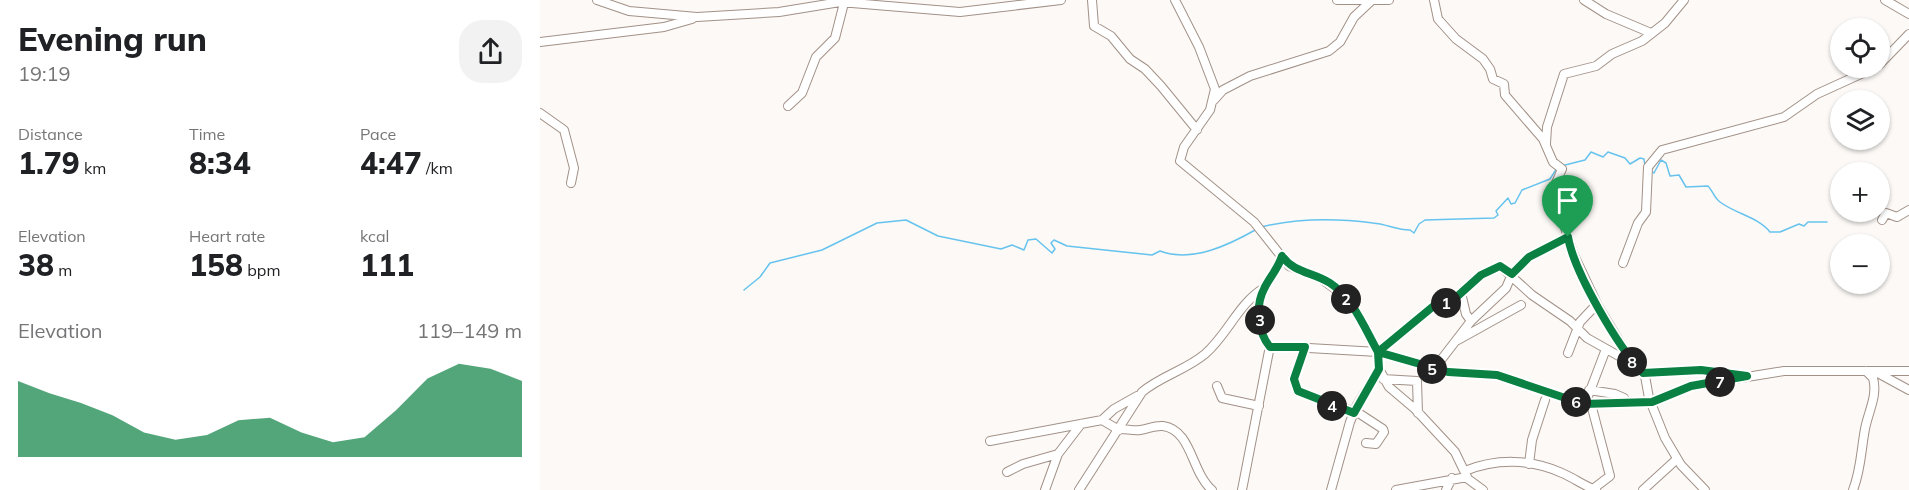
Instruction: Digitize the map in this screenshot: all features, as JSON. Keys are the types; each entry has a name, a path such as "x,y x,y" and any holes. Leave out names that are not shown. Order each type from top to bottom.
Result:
{"street":[{"path":"597,0 630,11 697,17 779,12 844,3 960,12 1061,0"},
{"path":"1092,0 1092,19 1095,28 1111,36 1130,59 1147,71 1171,96 1197,130"},
{"path":"1175,0 1181,7 1211,77 1215,89 1213,103"},
{"path":"1337,0 1389,0"},
{"path":"1434,0 1438,20 1456,39 1483,59 1493,79 1504,84 1505,94 1546,144 1553,162 1562,169 1553,190 1568,237 1597,304 1633,364"},
{"path":"1584,0 1606,14 1651,33"},
{"path":"1546,144 1547,127 1564,74 1596,66 1612,54 1641,42 1665,22 1684,0"},
{"path":"1885,0 1909,14"},
{"path":"1371,1 1354,16 1336,47 1323,54 1292,61 1250,76 1223,90 1180,156 1183,166 1254,222 1295,270 1320,278 1342,294 1357,313 1378,352 1379,369 1383,380 1455,452 1466,474 1484,490"},
{"path":"788,106 802,93 821,51 835,38 844,3"},
{"path":"540,42 664,27 697,17"},
{"path":"1890,54 1909,34"},
{"path":"1623,263 1638,223 1646,212 1648,167 1662,150 1784,117 1817,94 1852,78"},
{"path":"540,113 564,130 574,168 571,183"},
{"path":"1890,214 1897,217 1909,210"},
{"path":"1434,369 1471,321 1506,288 1512,274 1529,257 1568,237"},
{"path":"1242,490 1270,347 1262,336 1260,306 1264,288 1282,256"},
{"path":"1378,352 1436,304 1451,302 1496,266 1500,266 1512,274 1532,295 1564,316 1577,329 1633,364 1643,373 1665,438 1677,459 1705,490"},
{"path":"990,441 1102,420 1114,409 1142,393 1153,383 1202,356 1221,340 1234,317 1251,297 1264,288"},
{"path":"1461,293 1466,314 1471,321"},
{"path":"1568,353 1577,329 1597,304"},
{"path":"1454,342 1521,305"},
{"path":"1270,347 1378,352 1434,369 1497,375 1588,404 1652,402 1691,386 1802,369 1909,371"},
{"path":"1305,347 1294,379 1298,391 1354,413 1383,429 1376,444 1365,443"},
{"path":"1396,490 1466,474 1493,462 1529,464 1562,473 1595,490 1610,476 1588,404 1589,390 1606,349"},
{"path":"1331,490 1354,413 1379,369"},
{"path":"1643,373 1701,370 1747,376"},
{"path":"1853,490 1859,474 1865,427 1874,398 1873,378 1866,370"},
{"path":"1876,372 1909,390"},
{"path":"1383,380 1417,381 1418,413"},
{"path":"1217,386 1222,398 1259,406"},
{"path":"1589,390 1615,394 1624,398"},
{"path":"1079,490 1142,393"},
{"path":"1529,464 1532,440 1545,400"},
{"path":"1102,420 1120,429 1138,430 1161,425 1176,431 1186,442 1198,474 1212,490"},
{"path":"1045,490 1058,454 1081,424"},
{"path":"1007,472 1023,464 1058,454"},
{"path":"1643,490 1677,459"},
{"path":"1446,490 1452,478"}],"waterway":[{"path":"1561,166 1585,160 1591,152 1603,157 1608,152 1625,158 1630,164 1640,158 1644,159 1645,166"},
{"path":"1651,171 1654,173 1661,160 1666,163 1670,176 1679,175 1686,187 1708,186 1720,202 1753,219 1770,232 1780,232 1799,224 1804,226 1808,222 1827,222"},
{"path":"1261,227 1303,220 1359,221 1410,230 1414,233 1419,224 1425,220 1494,218 1498,215 1496,211 1508,198 1511,204 1515,203 1522,190 1550,179 1557,168"},
{"path":"744,290 760,277 770,263 822,250 877,223 906,220 938,236 1001,249 1012,245 1024,250 1028,240 1036,239 1052,253 1055,249 1051,243 1054,240 1067,246 1152,255 1160,251 1185,255 1210,251 1257,229"}],"route":[{"path":"1568,237 1529,257 1512,274 1500,266 1488,270 1451,302 1436,304 1378,352 1357,313 1342,294 1332,284 1295,270 1282,256 1262,293 1259,314 1262,336 1270,347 1305,347 1297,364 1294,379 1298,391 1354,413 1362,395 1379,369 1378,352 1448,372 1497,375 1583,404 1652,402 1683,388 1747,376 1701,370 1643,373 1633,364 1597,304 1569,244 1568,237"}]}
